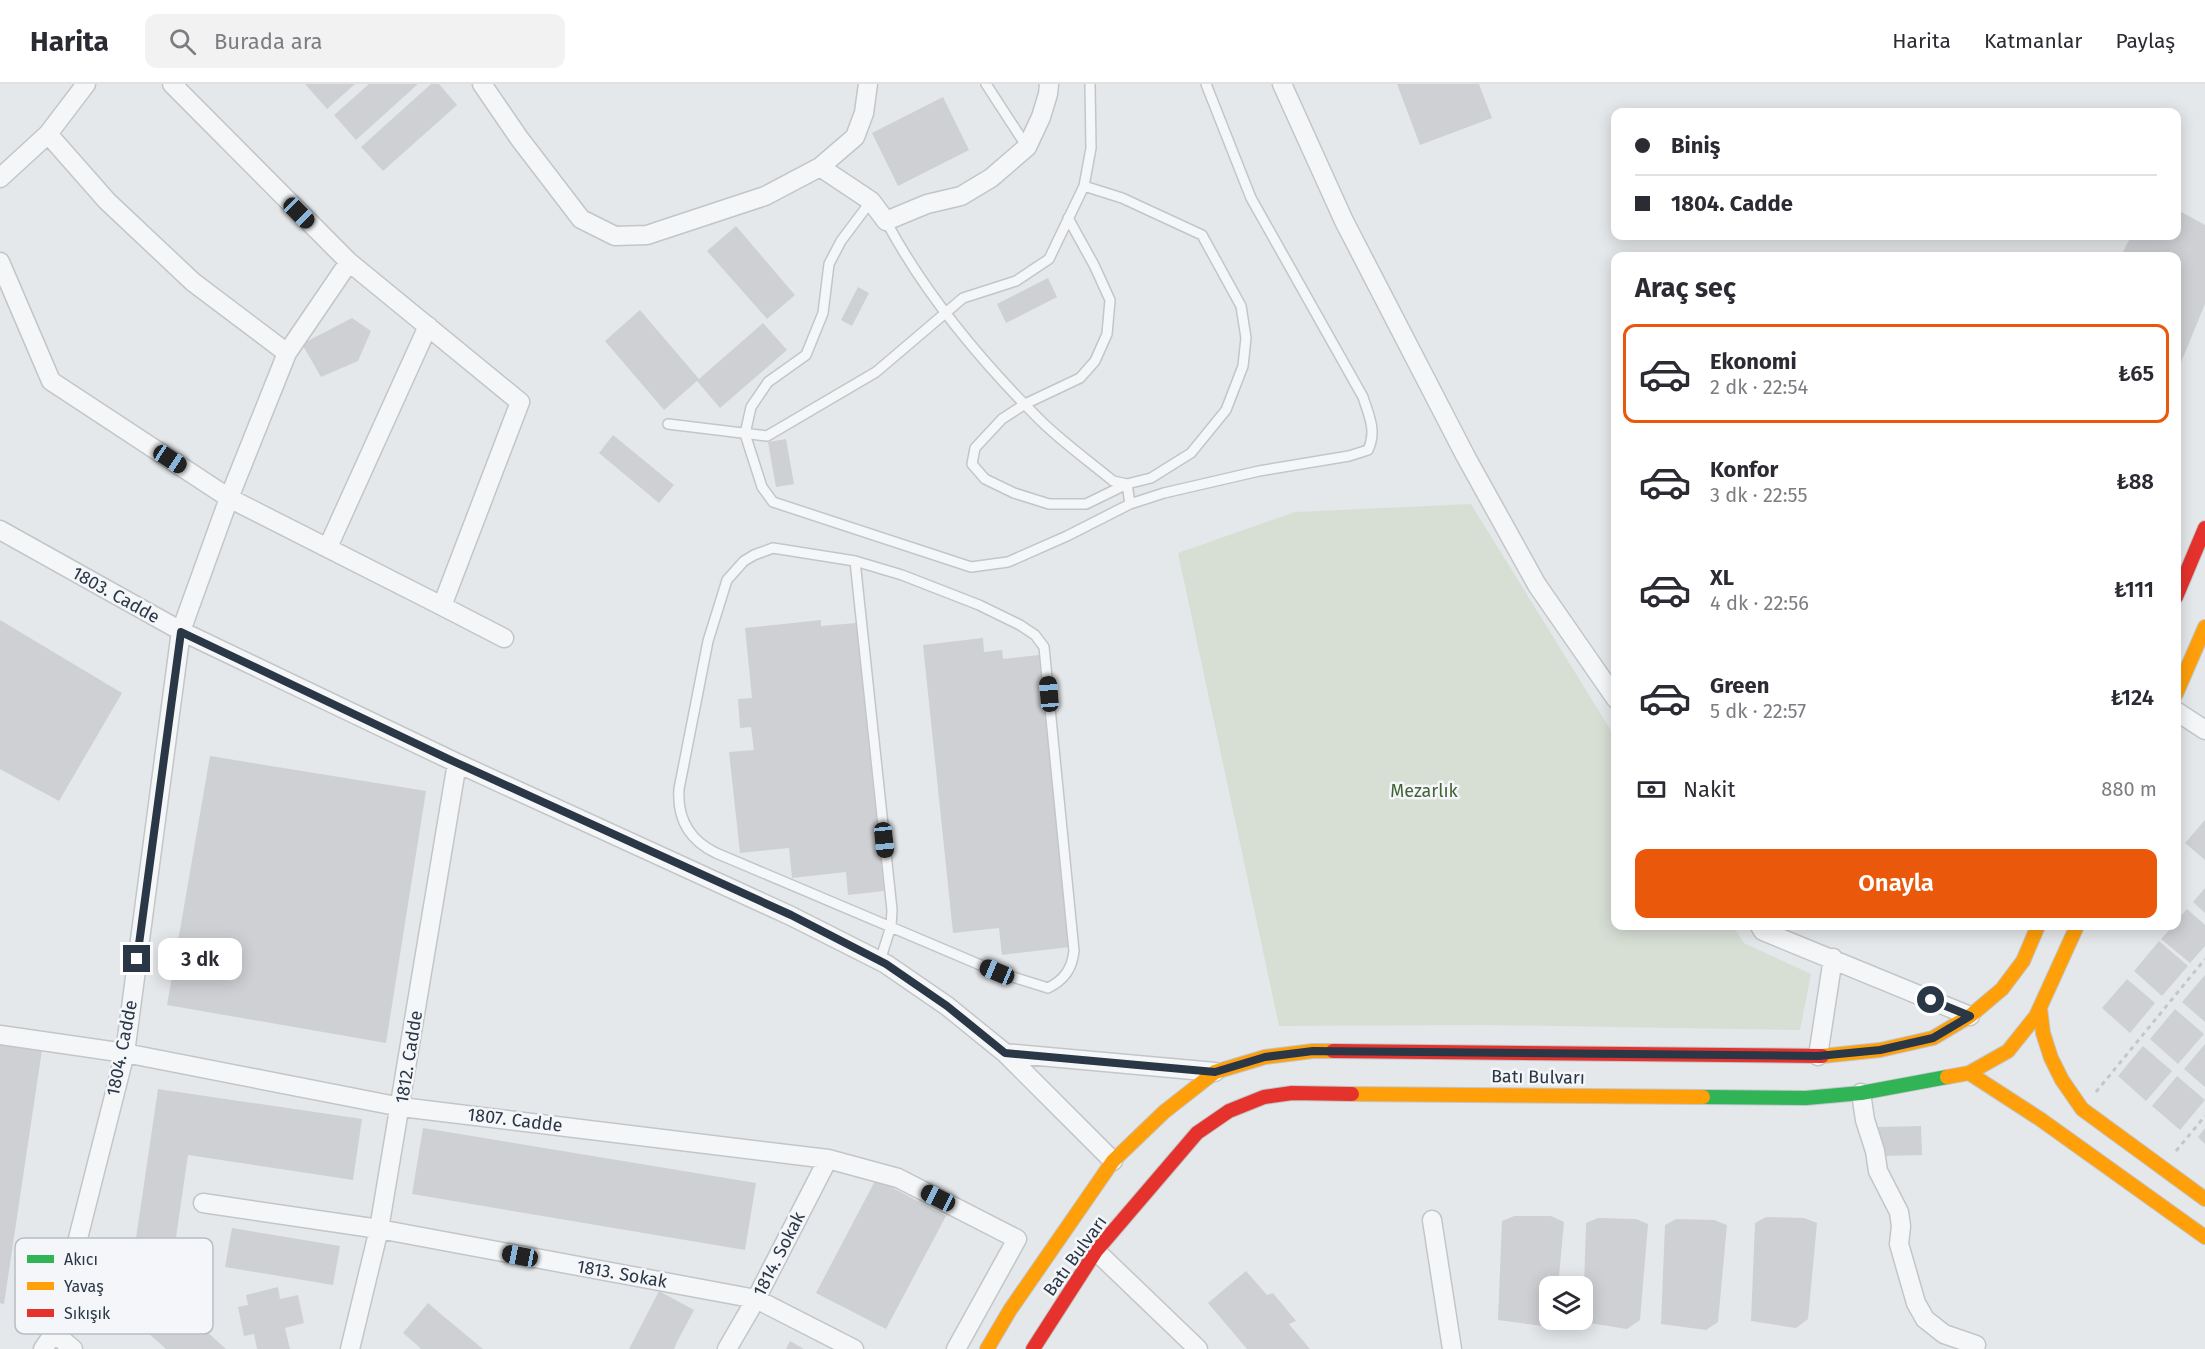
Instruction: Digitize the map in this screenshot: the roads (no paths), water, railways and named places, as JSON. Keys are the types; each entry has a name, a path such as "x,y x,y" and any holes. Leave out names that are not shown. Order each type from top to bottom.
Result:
{"main road":[{"path":"2181,585 2205,528"},
{"path":"2181,682 2205,627"},
{"name":"Batı Bulvarı","path":"987,1349 1010,1310 1113,1161 1164,1112 1215,1072 1265,1057 1313,1051 1818,1056 1880,1050 1933,1038 1970,1016 2002,989 2023,961 2036,930"},
{"name":"Batı Bulvarı","path":"1033,1349 1096,1251 1197,1133 1230,1111 1264,1097 1292,1093 1320,1093 1806,1098 1861,1093 1969,1073 2008,1051 2023,1035 2040,1008 2075,930"},
{"path":"2040,1008 2043,1033 2051,1058 2062,1080 2082,1108 2205,1199"},
{"path":"1969,1073 2040,1119 2205,1237"}],"street":[{"path":"0,178 48,134 86,84"},
{"path":"172,84 349,262 520,402 442,606"},
{"path":"482,84 519,138 581,219 615,236 647,235 765,196 820,167 855,137 864,113 868,84"},
{"path":"820,167 871,201 886,221 927,204 961,196 991,178 1027,147 1041,117 1049,84"},
{"path":"1282,84 1344,221 1466,457 1538,585 1611,692"},
{"path":"48,134 107,201 193,282 287,353"},
{"path":"0,262 51,381 229,498 504,638"},
{"name":"1804. Cadde","path":"78,1238 125,1053 181,632 229,498 287,353 349,262"},
{"path":"328,547 428,326"},
{"name":"1803. Cadde","path":"0,530 181,632 457,763 791,915 880,962 947,1006 1005,1053 1113,1161"},
{"path":"2181,714 2205,730"},
{"name":"1812. Cadde","path":"350,1349 379,1229 457,763"},
{"path":"1762,930 1970,1016"},
{"path":"1818,1056 1833,958"},
{"name":"1807. Cadde","path":"0,1035 125,1053 401,1107 828,1159 898,1178 1017,1239 956,1349"},
{"path":"1005,1053 1215,1072"},
{"path":"1861,1093 1865,1120 1875,1151 1878,1171 1899,1212 1901,1226 1899,1244 1916,1303 1924,1319 1944,1334 1976,1345"},
{"name":"1814. Sokak","path":"728,1349 828,1159"},
{"name":"1813. Sokak","path":"203,1203 379,1229 756,1299 854,1349"},
{"path":"1432,1220 1452,1349"},
{"path":"1096,1251 1198,1349"},
{"name":"1804. Cadde","path":"43,1349 53,1334"},
{"path":"55,1334 73,1349"}],"lane":[{"path":"986,84 1027,147"},
{"path":"668,424 767,436 876,372 963,298 1016,281 1048,259 1084,186 1091,148 1090,84"},
{"path":"871,201 841,241 829,264 824,313 806,356 768,382 751,407 745,434 762,487 773,502 971,567 1008,562 1067,536 1130,504 1164,493 1259,471 1349,456 1368,450 1372,441 1373,428 1363,397 1251,198 1206,84"},
{"path":"1068,218 1110,300 1107,334 1095,361 1080,378 1025,404 1002,419 975,448 972,464 985,478 1014,493 1049,504 1086,504 1127,484 1151,478 1191,453 1226,410 1243,366 1246,338 1240,306 1202,235 1122,198 1084,186"},
{"path":"886,221 901,250 970,346 1041,421 1113,481 1127,484"},
{"path":"1127,484 1130,504"},
{"path":"773,548 855,561 902,575 979,605 1028,629 1044,647 1074,951 1073,961 1064,978 1048,988 997,972 891,926 706,848 688,832 680,812 678,800 708,642 727,580 734,570 754,555 773,548"},
{"path":"855,561 892,910 891,926 880,962"}],"park label":[{"name":"Mezarlık","path":"1424,791"}]}
